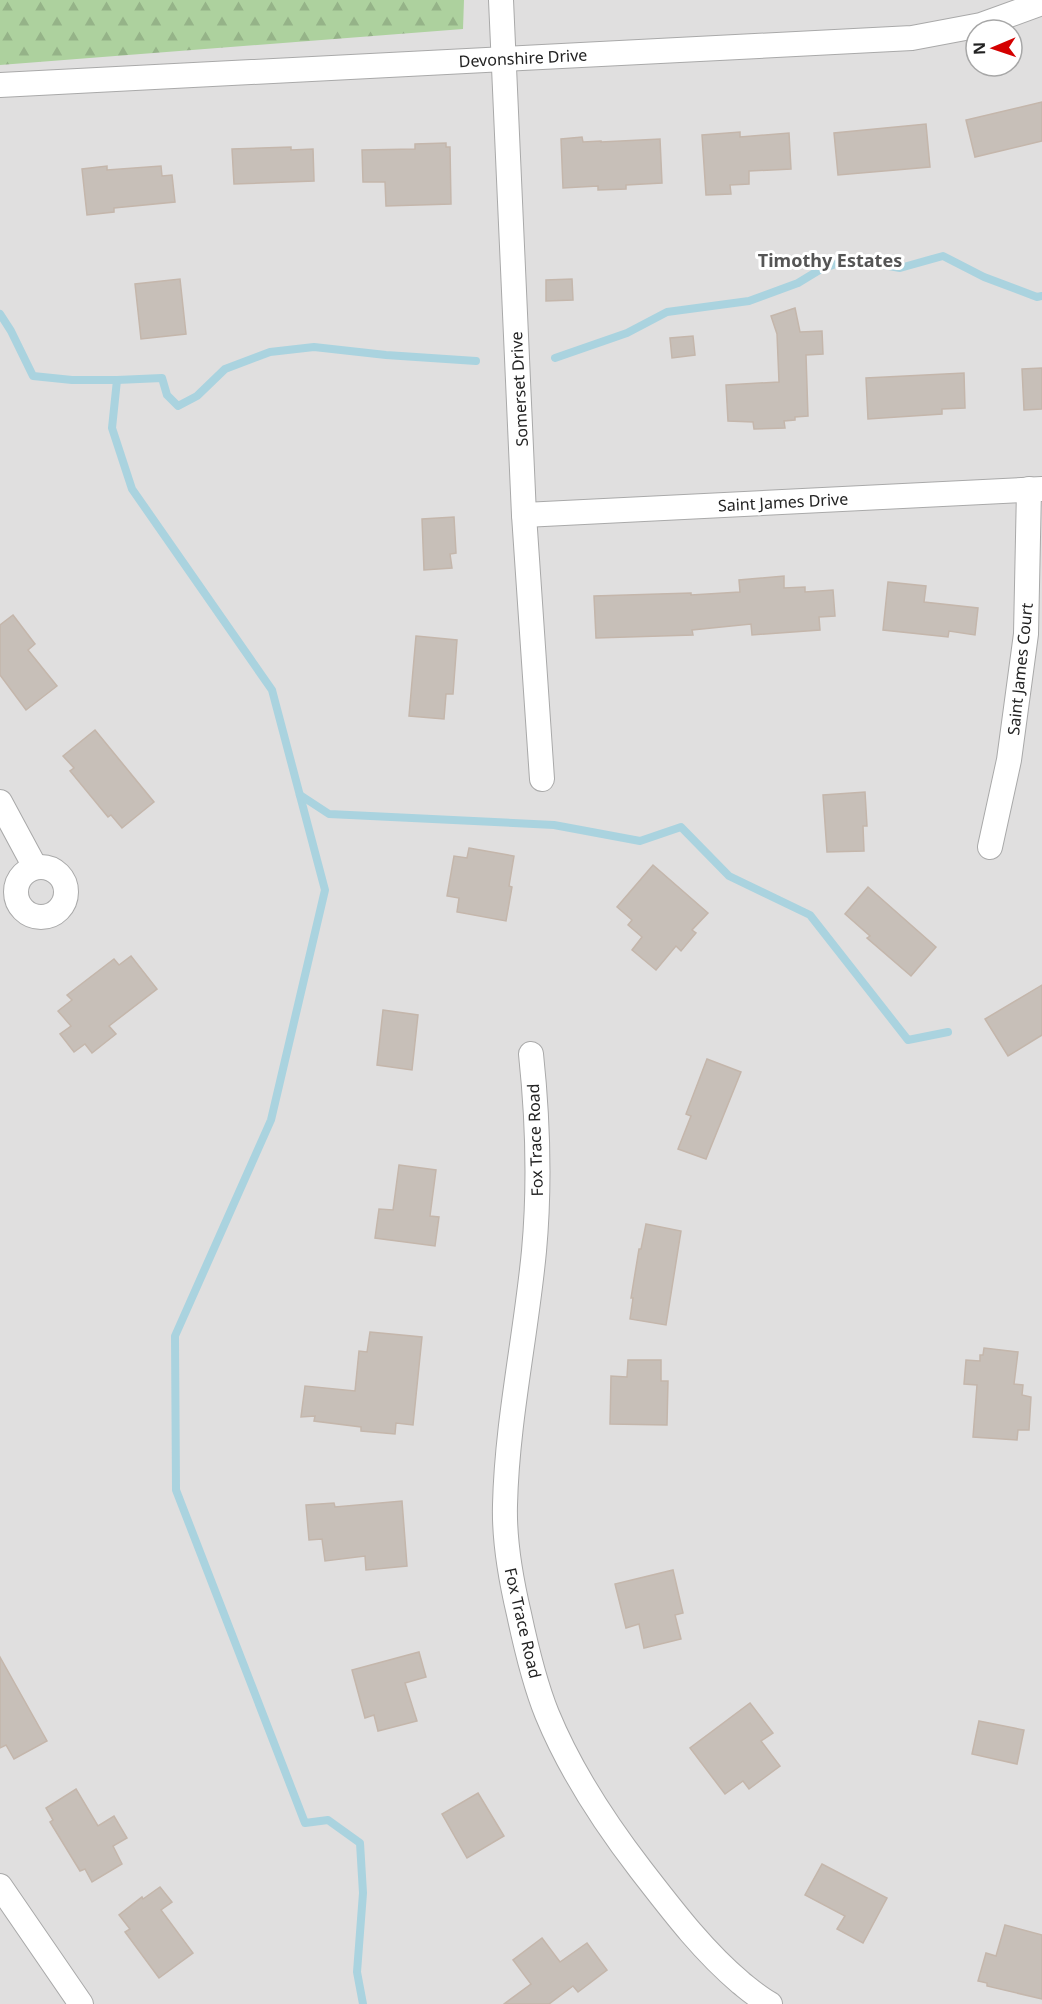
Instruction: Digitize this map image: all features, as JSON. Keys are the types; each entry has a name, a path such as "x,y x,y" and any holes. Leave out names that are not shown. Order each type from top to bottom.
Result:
{"street":[{"name":"Somerset Drive","path":"501,0 524,516 542,778"},
{"name":"Devonshire Drive","path":"0,85 912,38 981,25 1042,3"},
{"name":"Saint James Drive","path":"524,516 1035,489"},
{"name":"Saint James Court","path":"990,847 1009,760 1026,634 1035,489"},
{"path":"0,802 35,867"},
{"name":"Fox Trace Road","path":"531,1054 537,1119 538,1194 534,1254 510,1434 505,1507 511,1580 527,1650 546,1713 573,1769 616,1837 686,1929 722,1967 763,2002"},
{"path":"0,1886 81,2004"}],"shaded area":[{"path":"149,0 1042,0 1042,2004 0,2004 0,27"}],"green space":[{"path":"0,0 464,0 463,29 0,65"}],"building":[{"path":"1042,102 1042,141 975,157 966,120"},
{"path":"926,124 930,167 838,175 834,133"},
{"path":"740,132 740,137 789,133 791,169 749,171 749,184 730,185 731,194 706,195 702,135"},
{"path":"582,137 583,142 660,139 662,183 626,185 626,189 598,190 598,186 563,188 561,139"},
{"path":"446,143 446,147 450,147 451,204 386,206 385,182 363,182 362,150 415,149 415,144"},
{"path":"291,147 291,150 313,149 314,181 234,184 232,149"},
{"path":"107,166 107,170 161,166 162,176 172,175 175,202 114,208 114,212 87,215 82,169"},
{"path":"180,279 186,334 141,339 135,284"},
{"path":"572,279 573,300 546,301 546,280"},
{"path":"795,308 800,332 822,331 823,354 806,355 808,416 784,421 785,428 754,429 753,422 728,421 726,385 779,382 777,334 771,316"},
{"path":"693,336 695,355 672,358 670,338"},
{"path":"1042,368 1042,409 1024,410 1022,369"},
{"path":"964,373 965,408 942,409 942,414 868,419 866,378"},
{"path":"454,517 456,553 450,554 452,568 424,570 422,519"},
{"path":"784,576 784,588 805,587 805,592 833,590 835,616 819,617 820,630 752,635 751,624 692,630 693,635 596,638 594,596 740,592 739,580"},
{"path":"888,582 926,586 924,602 978,608 975,635 949,631 948,637 883,630"},
{"path":"13,615 35,644 28,650 57,686 26,710 0,675 0,625"},
{"path":"416,636 457,640 453,694 446,694 444,719 409,716"},
{"path":"95,730 154,802 122,828 111,815 108,817 70,771 74,768 63,756"},
{"path":"865,792 867,826 863,826 864,851 827,852 823,795"},
{"path":"469,848 514,856 509,886 512,887 506,921 457,912 459,898 447,896 454,856 467,858"},
{"path":"653,865 708,913 692,930 696,933 681,951 676,946 656,970 632,950 642,937 628,925 632,920 617,907"},
{"path":"868,887 936,947 911,976 867,938 870,936 845,914"},
{"path":"131,956 157,989 109,1026 116,1034 92,1053 85,1044 74,1052 60,1034 71,1026 58,1011 72,1000 67,995 114,959 119,965"},
{"path":"1042,985 1042,1035 1008,1056 985,1019"},
{"path":"383,1010 418,1015 412,1070 377,1065"},
{"path":"707,1059 741,1072 706,1159 678,1149 691,1116 686,1114"},
{"path":"399,1165 436,1170 430,1216 439,1217 435,1246 375,1238 379,1209 393,1210"},
{"path":"646,1224 681,1231 666,1325 630,1319 639,1249 641,1249"},
{"path":"370,1332 422,1337 413,1425 396,1423 395,1434 361,1431 361,1427 314,1421 315,1416 301,1417 305,1386 355,1391 359,1351 367,1352"},
{"path":"984,1348 1018,1352 1014,1384 1023,1385 1022,1395 1031,1397 1029,1430 1018,1430 1017,1440 973,1437 977,1385 964,1384 966,1360 980,1361"},
{"path":"628,1360 661,1360 661,1381 668,1381 667,1425 610,1424 611,1376 627,1377"},
{"path":"402,1501 407,1566 366,1570 365,1556 325,1561 322,1539 309,1540 306,1505 334,1503 335,1507"},
{"path":"673,1570 683,1613 675,1615 681,1639 644,1648 639,1624 626,1628 615,1584"},
{"path":"419,1652 426,1677 405,1683 417,1721 378,1731 374,1715 365,1718 352,1670"},
{"path":"0,1657 47,1741 14,1759 6,1745 0,1748"},
{"path":"750,1703 773,1733 761,1741 780,1766 749,1789 743,1781 725,1794 690,1748"},
{"path":"979,1721 1024,1730 1017,1764 972,1754"},
{"path":"76,1789 98,1826 114,1816 127,1838 113,1846 122,1864 92,1882 85,1869 80,1871 50,1822 53,1820 46,1808"},
{"path":"478,1793 504,1836 467,1858 442,1814"},
{"path":"822,1864 887,1898 863,1943 837,1929 845,1916 805,1895"},
{"path":"160,1887 172,1902 161,1910 193,1953 159,1978 125,1932 130,1929 119,1915 142,1897 143,1899"},
{"path":"1005,1925 1042,1935 1042,1999 987,1986 987,1983 978,1981 986,1953 996,1956"},
{"path":"542,1938 560,1962 587,1943 607,1970 578,1992 573,1986 549,2004 504,2004 531,1984 513,1960"}],"waterway":[{"path":"555,358 627,333 667,312 749,301 798,283 821,269 851,259 900,268 943,256 984,277 1037,297 1042,296"},
{"path":"0,314 33,376 72,380 117,380 112,428 132,489 272,690 325,890 271,1120 175,1336 176,1490 305,1823 328,1820 360,1843 363,1893 357,1972 363,2004"},
{"path":"117,380 162,378 167,395 178,406 197,396 225,369 270,352 314,347 476,361"},
{"path":"300,795 329,814 554,825 640,841 681,827 729,876 810,915 908,1040 948,1032"}],"district":[{"name":"Timothy Estates","path":"830,260"}]}
